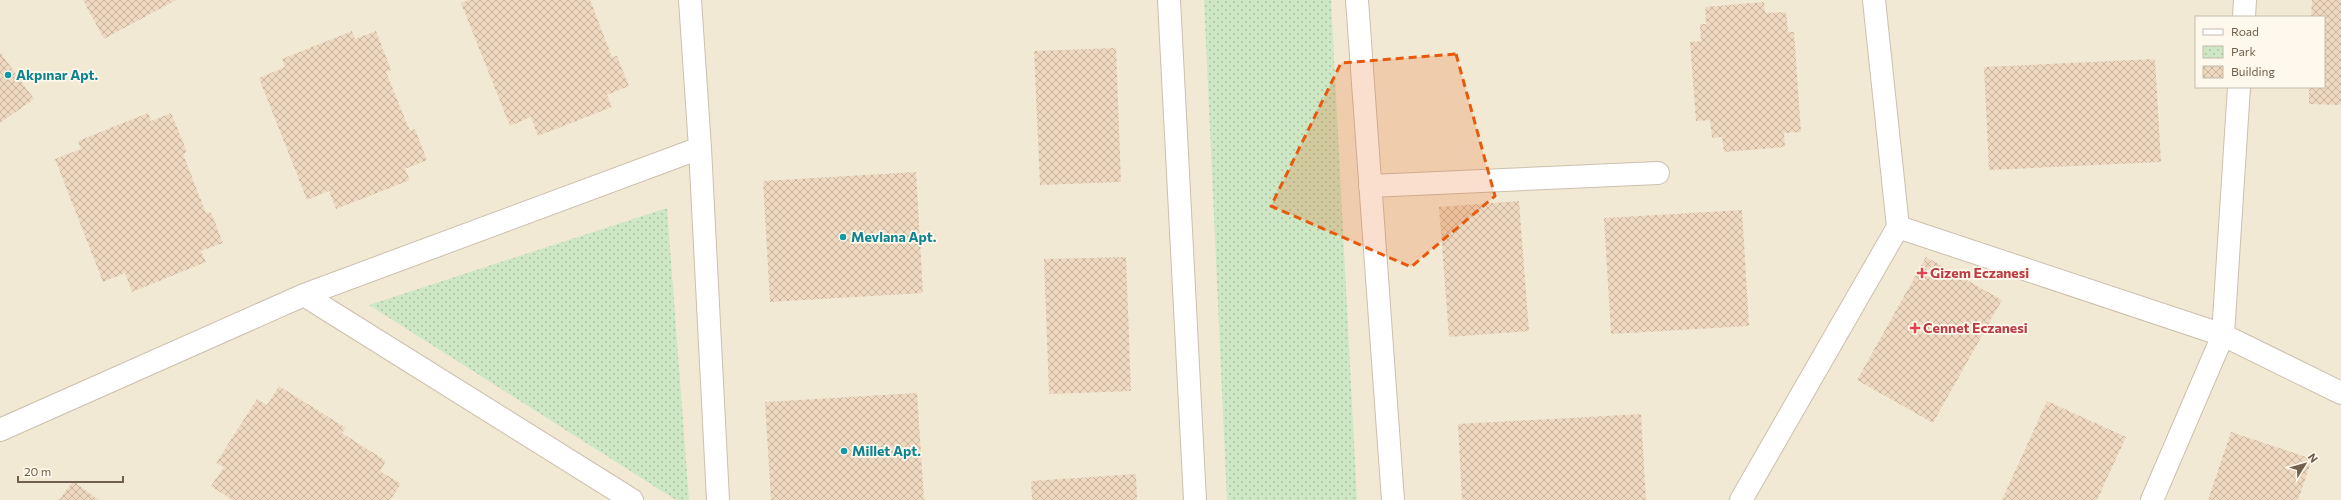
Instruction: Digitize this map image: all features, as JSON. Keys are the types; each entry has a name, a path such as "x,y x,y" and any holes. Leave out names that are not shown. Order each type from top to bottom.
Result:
{"street":[{"path":"690,0 700,148 718,500"},
{"path":"1169,0 1195,500"},
{"path":"1357,0 1393,500"},
{"path":"1741,500 1898,227 1874,0"},
{"path":"2244,16 2245,0"},
{"path":"2152,500 2223,335 2239,88"},
{"path":"0,430 304,295 700,148"},
{"path":"1370,186 1658,173"},
{"path":"1898,227 2223,335 2341,393"},
{"path":"304,295 632,500"}],"highlighted area":[{"path":"1456,54 1495,196 1411,267 1271,206 1341,63"}],"shaded area":[{"path":"0,0 2341,0 2341,500 0,500"}],"green space":[{"path":"1204,0 1331,0 1357,500 1227,500"},
{"path":"667,208 689,500 676,500 369,305"}],"building":[{"path":"83,0 176,0 104,39"},
{"path":"469,0 590,0 612,57 617,56 629,86 607,95 612,107 538,136 531,117 510,126 461,3"},
{"path":"2312,0 2341,0 2341,105 2309,104 2309,88 2325,88 2325,16 2311,16"},
{"path":"1764,2 1765,13 1786,12 1788,32 1794,32 1801,132 1784,133 1785,147 1724,152 1722,137 1712,138 1710,120 1696,121 1690,42 1701,41 1700,24 1706,24 1705,7"},
{"path":"352,31 355,39 376,31 391,70 386,72 410,131 415,129 427,160 405,169 410,180 336,209 329,191 307,200 259,78 285,67 282,59"},
{"path":"1116,48 1121,182 1040,185 1034,51"},
{"name":"Akpınar Apt.","path":"0,52 34,99 0,123"},
{"path":"2155,59 2161,162 1989,170 1984,67"},
{"path":"148,113 151,121 171,113 187,152 183,154 206,213 211,212 223,243 201,251 206,262 132,292 125,273 103,282 55,159 81,149 78,141"},
{"name":"Mevlana Apt.","path":"916,172 923,293 770,302 763,181"},
{"path":"1519,201 1529,331 1449,337 1439,207"},
{"path":"1742,210 1749,326 1611,334 1604,218"},
{"path":"1126,257 1131,391 1049,394 1044,259"},
{"path":"1926,257 2002,300 1933,423 1857,380"},
{"path":"279,386 346,428 342,433 386,461 380,471 401,484 390,500 232,500 211,486 224,467 216,463 257,399 267,405"},
{"name":"Millet Apt.","path":"917,393 924,500 771,500 765,402"},
{"path":"2047,401 2126,437 2097,500 2002,500"},
{"path":"1641,414 1646,500 1462,500 1458,424"},
{"path":"2231,432 2312,459 2298,500 2208,500"},
{"path":"1136,474 1137,500 1032,500 1031,481"},
{"path":"73,481 99,500 59,500"}],"place":[{"name":"Akpınar Apt.","path":"8,75"},
{"name":"Mevlana Apt.","path":"843,237"},
{"name":"Gizem Eczanesi","path":"1922,273"},
{"name":"Cennet Eczanesi","path":"1915,328"},
{"name":"Millet Apt.","path":"844,451"}]}
